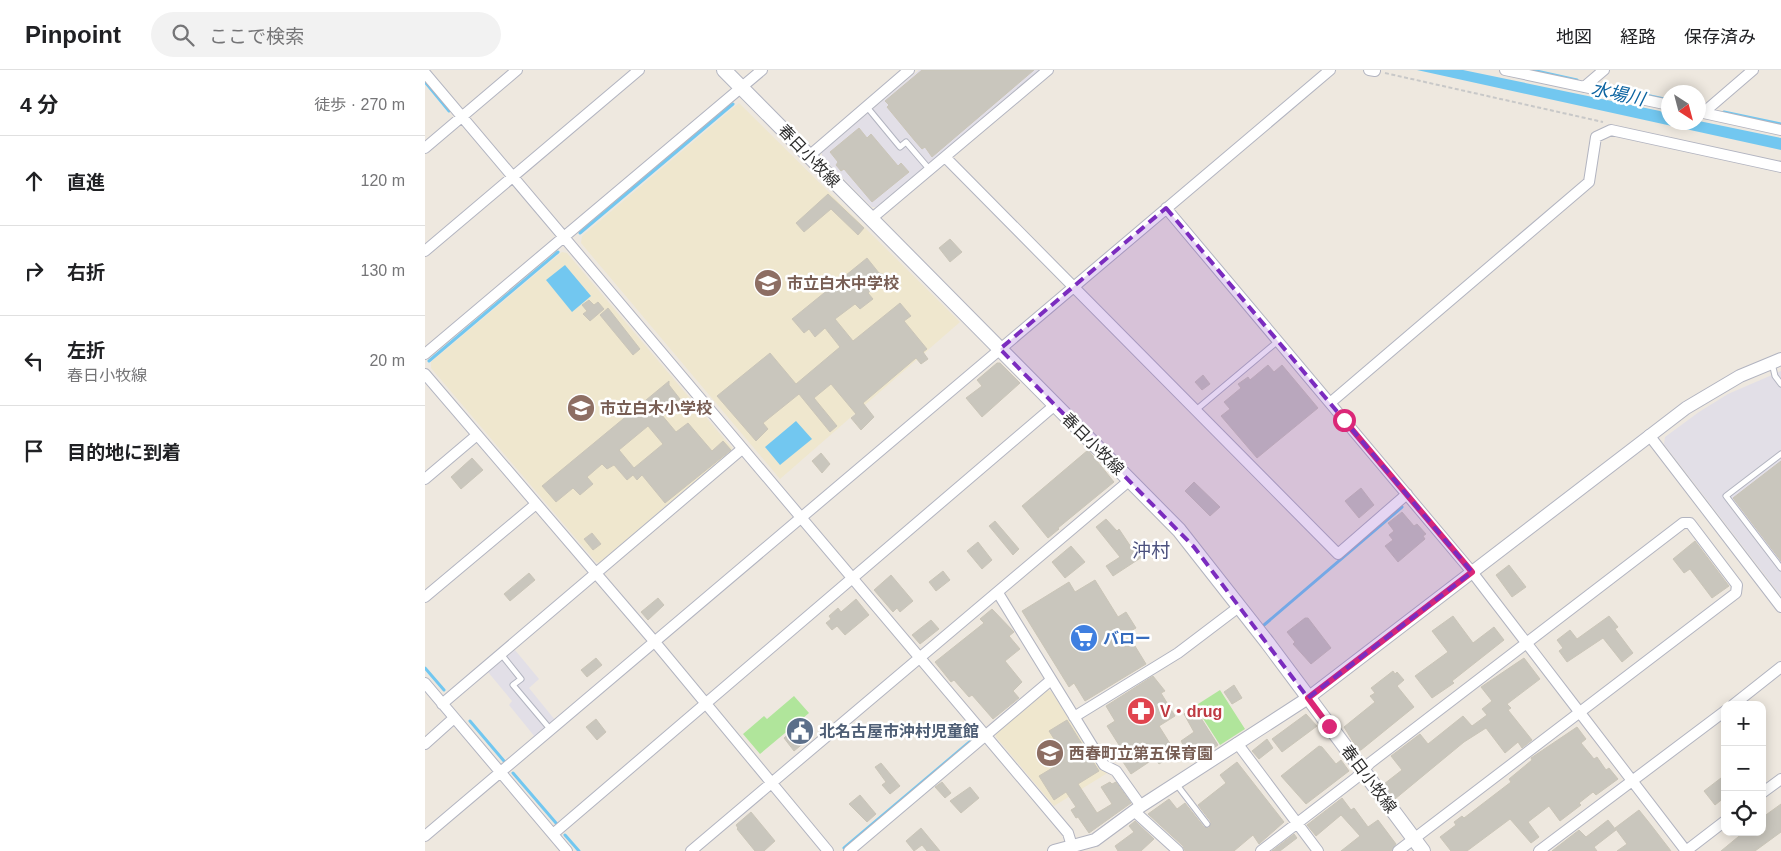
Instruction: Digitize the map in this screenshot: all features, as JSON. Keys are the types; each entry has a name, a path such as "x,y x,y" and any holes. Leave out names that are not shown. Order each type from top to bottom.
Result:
{"main road":[{"name":"春日小牧線","path":"724,70 1189,541 1423,851"}],"street":[{"path":"425,148 517,70"},
{"path":"425,251 639,70"},
{"path":"425,354 762,70"},
{"path":"809,156 909,70"},
{"path":"871,219 1048,70"},
{"path":"425,836 1330,70"},
{"path":"1369,70 1375,71"},
{"path":"1505,70 1661,103"},
{"path":"1584,87 1604,70"},
{"path":"1706,108 1753,70"},
{"path":"425,73 1068,833 1072,846"},
{"path":"1706,113 1781,130"},
{"path":"1330,403 1589,182 1596,137 1611,130 1781,167"},
{"path":"945,157 1338,554 1407,494"},
{"path":"1166,208 1472,572 1686,851 1721,825"},
{"path":"1054,851 1095,840 1137,808 1308,698 1649,435 1718,388 1777,361"},
{"path":"425,374 654,641 705,705 829,851"},
{"path":"553,834 1055,405"},
{"path":"425,479 477,435"},
{"path":"1649,435 1781,607"},
{"path":"443,704 743,449"},
{"path":"691,851 1130,480"},
{"path":"425,598 536,504"},
{"path":"1261,851 1683,523 1690,524 1737,585 1736,593 1399,851"},
{"path":"998,593 1104,765 1116,771 1137,808 1178,851"},
{"path":"1074,717 1178,653 1239,606"},
{"path":"1738,701 1781,667"},
{"path":"849,851 1051,680"},
{"path":"425,683 567,851"},
{"path":"1539,851 1721,714"},
{"path":"425,744 454,718"},
{"path":"1237,744 1318,851"},
{"path":"1765,791 1781,779"}],"lane":[{"path":"866,106 900,147 906,142 930,170"},
{"path":"1196,410 1278,341"},
{"path":"1777,361 1775,376 1781,384"},
{"path":"1781,454 1726,496 1781,568"},
{"path":"501,654 521,679 513,685 550,729"},
{"path":"1176,783 1207,824"}],"path":[{"path":"1375,71 1612,124"}],"highlighted area":[{"path":"1166,208 1472,572 1308,698 1194,547 1000,349"}],"shaded area":[{"path":"919,70 1041,70 876,207 872,207 822,157 822,152"},
{"name":"市立白木中学校","path":"739,103 960,322 780,479 581,243 582,236"},
{"name":"市立白木小学校","path":"562,252 567,253 732,448 731,452 599,563 596,562 431,368 431,362"},
{"path":"1781,371 1781,596 1664,444 1665,437 1699,412 1728,394"},
{"path":"515,650 539,679 529,688 555,720 535,737 509,705 512,701 488,672"},
{"name":"西春町立第五保育園","path":"1046,689 1052,692 1100,769 1109,772 1054,806 996,737 996,733"}],"green space":[{"path":"1220,690 1245,729 1220,745 1195,706"},
{"path":"794,696 809,713 760,754 743,734 764,716 767,719"}],"water":[{"path":"1417,70 1463,70 1660,111 1661,124"},
{"path":"1706,122 1781,138 1781,150 1690,130 1706,130"},
{"path":"565,265 591,296 572,312 546,280"},
{"path":"796,421 812,439 780,465 765,447"}],"building":[{"path":"922,70 1034,70 932,157 925,147 922,149 915,141 887,107 889,105 885,101"},
{"path":"859,128 867,138 871,134 898,166 901,163 909,172 872,202 844,169 841,171 836,165 838,162 830,152"},
{"path":"828,194 864,228 858,235 831,209 804,232 796,223"},
{"path":"950,239 962,252 950,262 939,248"},
{"path":"867,258 879,273 890,277 887,286 879,283 868,293 873,299 860,309 855,304 835,319 853,341 900,303 911,316 904,321 927,349 923,352 928,359 921,364 916,358 863,403 874,417 861,430 851,418 856,414 831,384 814,398 837,426 830,432 799,394 763,423 768,429 756,441 717,396 770,353 796,384 840,347 825,328 815,337 809,329 804,333 792,319"},
{"path":"589,300 594,305 598,302 604,309 590,321 583,314 587,311 582,305"},
{"path":"608,308 640,349 633,355 600,315"},
{"path":"997,363 1000,363 1020,383 982,417 966,398 982,386 977,380"},
{"path":"1268,365 1274,372 1282,365 1318,408 1257,458 1221,416 1230,409 1224,402 1241,388 1238,384 1248,377 1250,380"},
{"path":"1203,375 1210,384 1202,390 1195,382"},
{"path":"669,381 669,385 680,399 661,414 676,432 688,423 712,451 723,441 731,450 665,503 642,475 637,480 633,475 627,480 614,465 607,469 602,464 587,477 593,484 580,495 573,488 556,502 542,486","holes":["648,426 663,444 634,468 619,450"]},
{"path":"1088,450 1114,482 1048,538 1022,506"},
{"path":"821,453 830,464 822,473 812,461"},
{"path":"472,458 483,470 461,489 451,477"},
{"path":"1781,461 1781,561 1733,498"},
{"path":"1194,482 1220,507 1210,516 1185,491"},
{"path":"1361,488 1374,505 1359,518 1345,501"},
{"path":"1402,512 1414,526 1417,524 1426,534 1423,536 1425,539 1398,562 1385,546 1393,540 1389,535 1394,531 1388,523"},
{"path":"1106,519 1117,531 1119,529 1133,550 1136,548 1142,557 1113,576 1106,566 1120,557 1096,527"},
{"path":"995,521 1019,549 1013,555 989,526"},
{"path":"592,533 601,544 593,550 584,539"},
{"path":"1695,541 1729,586 1712,598 1690,569 1684,573 1673,559"},
{"path":"978,542 992,560 982,569 967,551"},
{"path":"1071,546 1085,562 1065,578 1052,562"},
{"path":"1509,565 1526,587 1512,597 1496,575"},
{"path":"943,571 950,580 936,591 929,582"},
{"path":"529,573 535,580 510,601 504,594"},
{"path":"891,575 913,601 900,612 897,608 893,612 874,590"},
{"name":"バロー","path":"1095,580 1118,617 1126,612 1136,628 1127,633 1146,664 1085,701 1074,683 1069,687 1022,611 1069,582 1075,592"},
{"path":"658,598 664,605 648,620 641,612"},
{"path":"856,599 869,615 845,635 837,626 832,630 826,623 831,619 829,616 838,608 841,612"},
{"path":"992,609 1014,632 1009,636 1020,649 1005,661 1022,682 1013,691 1019,698 993,719 972,695 969,697 954,680 951,682 935,662 984,623 980,619"},
{"path":"1453,616 1473,643 1494,627 1504,640 1452,681 1454,683 1432,698 1415,676 1448,652 1432,631"},
{"path":"1609,616 1618,627 1615,629 1633,653 1622,662 1603,638 1567,662 1559,651 1563,648 1557,640 1570,630 1577,639"},
{"path":"1305,618 1308,618 1331,648 1311,664 1293,644 1295,642 1287,632"},
{"path":"931,620 939,629 920,644 912,635"},
{"path":"596,658 602,665 587,677 581,670"},
{"path":"1524,658 1540,679 1507,704 1511,708 1508,710 1532,740 1522,748 1518,742 1505,753 1486,728 1464,742 1395,799 1384,784 1402,770 1391,756 1420,734 1428,744 1463,716 1472,726 1487,715 1482,709 1492,701 1481,687"},
{"path":"1393,671 1395,674 1397,672 1404,680 1397,686 1414,707 1361,750 1358,750 1344,727 1375,702 1370,696 1375,693 1371,688"},
{"name":"V・drug","path":"1153,676 1165,691 1161,693 1175,716 1159,726 1176,753 1159,764 1155,758 1131,774 1121,759 1126,756 1107,726 1115,721 1106,706"},
{"path":"1234,685 1242,698 1232,704 1224,692"},
{"path":"1194,707 1218,745 1209,751 1207,748 1191,758 1181,741 1194,732 1184,714"},
{"path":"1306,714 1317,726 1282,752 1272,739"},
{"path":"596,719 606,732 597,740 586,727"},
{"path":"806,719 813,727 807,732 811,737 794,751 784,738"},
{"path":"1067,720 1099,771 1078,784 1097,813 1112,804 1101,787 1110,782 1112,784 1116,782 1131,803 1089,833 1071,810 1076,807 1066,792 1054,800 1039,776 1059,764 1057,762 1065,756 1049,731"},
{"path":"1577,727 1586,739 1581,743 1594,759 1597,757 1606,770 1609,768 1618,779 1596,795 1593,792 1579,803 1581,805 1560,821 1549,806 1528,822 1539,837 1531,843 1510,819 1467,851 1451,851 1440,837 1456,825 1454,822 1462,816 1464,818 1511,782 1509,779 1532,760 1531,758"},
{"path":"1267,739 1273,748 1259,759 1252,751"},
{"path":"1319,746 1336,764 1341,760 1349,771 1306,804 1281,776"},
{"path":"1237,762 1284,822 1259,844 1253,835 1234,851 1185,851 1183,846 1148,814 1169,799 1177,809 1185,803 1204,827 1209,828 1211,822 1198,805 1226,783 1220,775"},
{"path":"881,763 900,786 890,794 882,785 886,782 875,767"},
{"path":"1721,778 1721,800 1715,805 1704,791"},
{"path":"942,782 951,793 945,798 935,787"},
{"path":"970,787 979,798 961,813 950,801"},
{"path":"860,795 876,814 867,822 849,804"},
{"path":"1342,798 1351,810 1354,808 1368,827 1378,820 1396,844 1391,851 1341,851 1360,836 1341,815 1316,836 1307,825"},
{"path":"1781,804 1781,832 1755,851 1721,851 1739,836 1766,836 1766,815"},
{"path":"1639,810 1671,851 1617,851 1627,844 1615,828"},
{"path":"751,812 775,841 764,851 755,851 737,829 736,825"},
{"path":"1608,820 1616,830 1594,847 1597,851 1552,851 1579,830 1586,837"},
{"path":"1135,821 1154,839 1141,851 1118,851 1115,846 1134,832 1129,826"},
{"path":"921,828 940,851 927,851 922,845 914,851 906,841"},
{"path":"1294,834 1297,838 1280,851 1272,851"}],"waterway":[{"path":"1532,70 1577,80"},
{"path":"425,82 449,111"},
{"name":"水場川","path":"1599,85 1661,98"},
{"path":"580,233 733,104"},
{"path":"1724,112 1781,124"},
{"path":"429,361 558,252"},
{"path":"1264,625 1402,507"},
{"path":"425,668 444,690"},
{"path":"470,721 504,761"},
{"path":"844,848 973,739"},
{"path":"513,773 556,823"},
{"path":"565,835 579,851"}],"place":[{"name":"市立白木中学校","path":"768,283"},
{"name":"市立白木小学校","path":"581,408"},
{"name":"バロー","path":"1084,638"},
{"name":"V・drug","path":"1141,711"},
{"name":"北名古屋市沖村児童館","path":"800,731"},
{"name":"西春町立第五保育園","path":"1050,753"}],"district":[{"name":"沖村","path":"1151,550"}],"route":[{"path":"1329,726 1308,698 1472,572 1344,420"}]}
